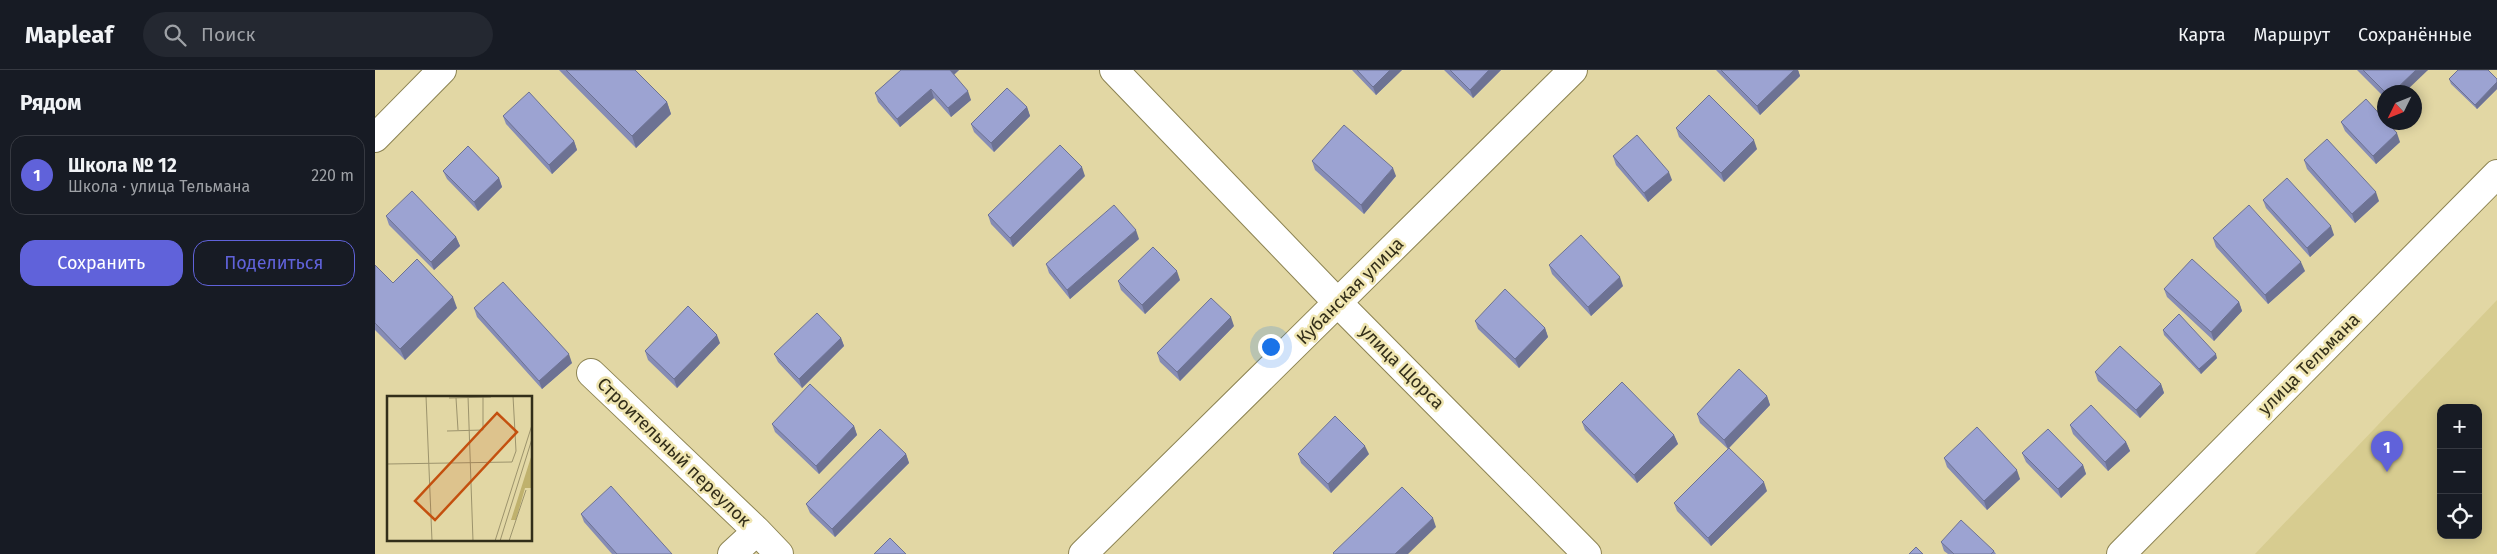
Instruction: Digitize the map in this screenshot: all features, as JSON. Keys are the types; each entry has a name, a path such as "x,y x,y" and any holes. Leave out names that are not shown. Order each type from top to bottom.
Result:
{"street":[{"path":"375,138 442,70"},
{"name":"улица Щорса","path":"1114,70 1338,303 1587,554"},
{"name":"Кубанская улица","path":"1083,554 1573,70"},
{"name":"улица Тельмана","path":"2121,554 2497,174"},
{"name":"Строительный переулок","path":"591,373 779,554"},
{"name":"Строительный переулок","path":"732,554 757,531"}],"shaded area":[{"path":"2497,300 2497,554 2255,554"}],"building":[{"path":"566,70 635,70 667,102 632,136"},
{"path":"901,70 950,70 968,91 948,108 931,89 897,119 875,93"},
{"path":"1357,70 1390,70 1373,87"},
{"path":"1450,70 1489,70 1470,90"},
{"path":"1721,70 1794,70 1757,106"},
{"path":"2363,70 2416,70 2400,85 2378,85"},
{"path":"2458,70 2488,70 2497,79 2497,82 2475,105 2449,79"},
{"path":"1007,88 1027,107 991,143 971,124"},
{"path":"529,92 574,141 549,165 503,116"},
{"path":"1709,95 1754,140 1721,173 1676,128"},
{"path":"2366,99 2377,111 2377,130 2394,130 2397,133 2373,156 2341,122"},
{"path":"1344,125 1393,168 1361,205 1312,161"},
{"path":"1637,135 1669,172 1644,193 1613,156"},
{"path":"2327,139 2376,192 2352,214 2304,160"},
{"path":"1060,145 1082,167 1010,238 988,215"},
{"path":"468,146 499,178 474,202 443,171"},
{"path":"2287,178 2331,226 2307,248 2263,200"},
{"path":"412,191 456,237 431,262 386,216"},
{"path":"1114,205 1136,230 1067,290 1046,264"},
{"path":"2249,205 2301,262 2265,295 2213,238"},
{"path":"1581,235 1620,277 1588,307 1549,265"},
{"path":"1153,247 1177,271 1142,305 1118,281"},
{"path":"417,259 453,297 400,349 375,323 375,265 393,283"},
{"path":"2192,259 2239,302 2211,332 2164,289"},
{"path":"503,282 569,354 539,381 474,308"},
{"path":"1505,289 1545,328 1515,359 1475,321"},
{"path":"1211,298 1231,317 1177,372 1157,353"},
{"path":"688,306 717,335 674,379 645,351"},
{"path":"817,313 841,338 799,379 774,354"},
{"path":"2179,314 2216,354 2199,369 2163,330"},
{"path":"2120,346 2161,384 2136,410 2095,372"},
{"path":"1739,369 1767,396 1724,440 1697,414"},
{"path":"1622,382 1674,435 1634,475 1582,422"},
{"path":"810,384 854,426 816,466 772,424"},
{"path":"2091,405 2126,442 2105,462 2070,425"},
{"path":"1335,416 1365,446 1328,484 1298,454"},
{"path":"1977,427 2017,470 1984,501 1944,458"},
{"path":"880,429 906,454 832,529 806,504"},
{"path":"2048,429 2083,465 2058,489 2022,453"},
{"path":"1729,448 1764,482 1708,538 1674,503"},
{"path":"611,486 672,554 617,554 581,514"},
{"path":"1402,487 1433,518 1395,554 1333,553"},
{"path":"1961,520 1994,551 1991,554 1954,554 1941,542"},
{"path":"890,538 906,554 874,554"},
{"path":"1916,547 1923,554 1909,554"}],"place":[{"name":"Школа № 12","path":"2387,472"}]}
